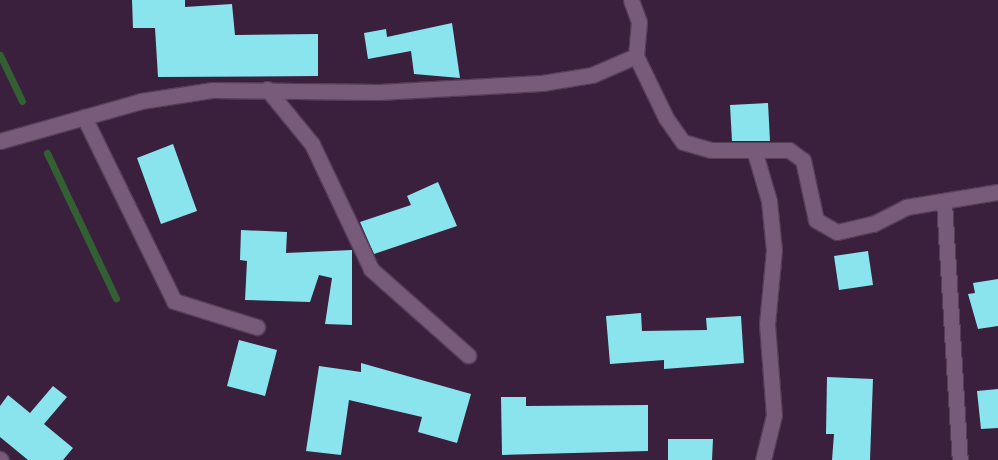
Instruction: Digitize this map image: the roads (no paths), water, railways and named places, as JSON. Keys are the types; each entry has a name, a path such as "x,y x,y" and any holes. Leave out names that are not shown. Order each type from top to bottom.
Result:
{"street":[{"path":"631,0 639,22 636,56 666,118 683,142 710,150 755,153 789,150 803,160 816,220 837,232 873,224 906,207 998,192"},
{"path":"0,141 141,101 213,90 268,89 379,92 542,83 592,75 636,56"},
{"path":"268,89 312,144 371,269 468,356"},
{"path":"84,117 174,301 258,327"},
{"path":"755,153 769,201 774,250 767,324 774,415 763,460"},
{"path":"944,202 960,460"}],"waterway":[{"path":"0,55 22,101"},
{"path":"47,153 116,298"}]}
